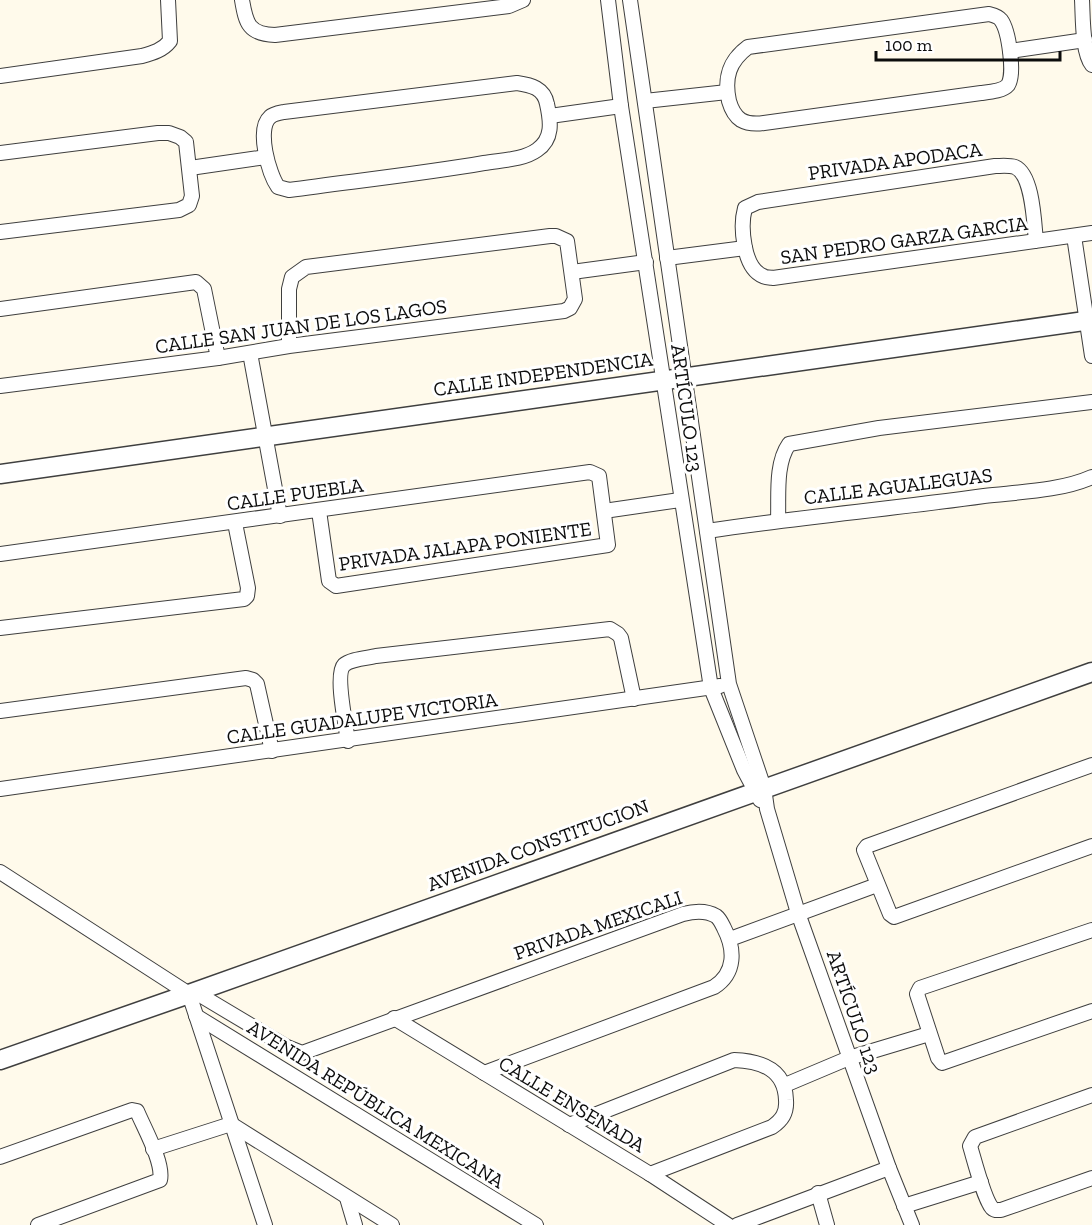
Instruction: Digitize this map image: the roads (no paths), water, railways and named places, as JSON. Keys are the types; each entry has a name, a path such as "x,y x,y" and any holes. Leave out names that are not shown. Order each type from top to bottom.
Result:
{"street":[{"path":"0,76 142,56 154,52 165,47 170,41 168,0"},
{"path":"242,0 248,24 254,32 263,35 509,6 523,0"},
{"name":"ARTÍCULO 123","path":"608,0 621,106 680,500 711,688 767,809 798,913 889,1168 912,1225"},
{"name":"ARTÍCULO 123","path":"630,0 729,684 759,789"},
{"path":"1082,0 1088,61 1092,65"},
{"path":"989,14 1001,21 1010,51 1009,83 1005,88 981,93 753,124 742,121 736,116 727,92 726,81 730,68 738,55 748,47 989,14"},
{"path":"1010,51 1085,40"},
{"path":"517,83 541,90 550,116 548,139 539,149 527,156 467,166 289,190 278,187 266,157 264,136 266,122 271,116 284,112 517,83"},
{"path":"645,101 727,92"},
{"path":"550,116 621,106"},
{"path":"0,153 169,133 186,142 191,201 187,207 179,210 0,231"},
{"path":"190,168 266,157"},
{"name":"PRIVADA APODACA","path":"745,248 743,216 745,208 750,204 995,166 1016,168 1023,175 1029,187 1036,241"},
{"name":"SAN PEDRO GARZA GARCIA","path":"745,248 752,264 763,276 783,278 1092,233"},
{"path":"289,346 289,289 292,278 306,267 550,236 567,241 572,272 646,262"},
{"path":"1074,236 1090,320 1092,356"},
{"path":"667,258 745,248"},
{"name":"CALLE SAN JUAN DE LOS LAGOS","path":"0,386 564,311 574,304 572,272"},
{"path":"0,309 196,282 204,290 218,358"},
{"name":"CALLE INDEPENDENCIA","path":"0,474 1090,320"},
{"path":"250,353 280,516"},
{"path":"778,520 781,461 789,444 849,433 1092,402"},
{"name":"CALLE PUEBLA","path":"0,554 590,472 599,476 604,511"},
{"name":"CALLE AGUALEGUAS","path":"707,531 778,520 1002,494 1070,484 1092,477"},
{"path":"604,511 680,500"},
{"name":"PRIVADA JALAPA PONIENTE","path":"318,511 329,581 336,586 606,547 609,540 604,511"},
{"path":"0,628 244,599 248,588 235,523"},
{"path":"348,741 340,679 342,669 347,663 376,656 610,629 621,638 634,699"},
{"name":"AVENIDA CONSTITUCION","path":"0,1060 1092,672"},
{"path":"0,711 246,678 257,684 272,751"},
{"name":"CALLE GUADALUPE VICTORIA","path":"0,789 348,741 729,684"},
{"path":"1092,765 867,846 864,852 890,914 894,917 1092,846"},
{"path":"0,872 192,993 196,1016 265,1225"},
{"path":"484,1073 714,987 722,982 730,970 732,958 730,939 878,885"},
{"name":"PRIVADA MEXICALI","path":"192,993 287,1047 302,1053 683,914 695,911 707,912 715,916 720,920 730,939"},
{"path":"1092,930 920,988 917,994 929,1034 942,1063 1092,1011"},
{"name":"AVENIDA REPÚBLICA MEXICANA","path":"196,1016 536,1225"},
{"name":"CALLE ENSENADA","path":"394,1018 650,1174 728,1225"},
{"path":"785,1085 849,1058 929,1034"},
{"path":"569,1125 734,1060 751,1061 764,1065 778,1075 785,1085 786,1111 779,1123 650,1174"},
{"path":"1092,1095 975,1137 970,1146 991,1208 1001,1210 1092,1178"},
{"path":"0,1157 136,1110 153,1149 161,1175 159,1181 38,1225"},
{"path":"153,1149 231,1124"},
{"path":"231,1124 392,1225"},
{"path":"737,1225 889,1168"},
{"path":"904,1206 981,1182"},
{"path":"818,1193 827,1225"},
{"path":"347,1198 355,1225"}]}
